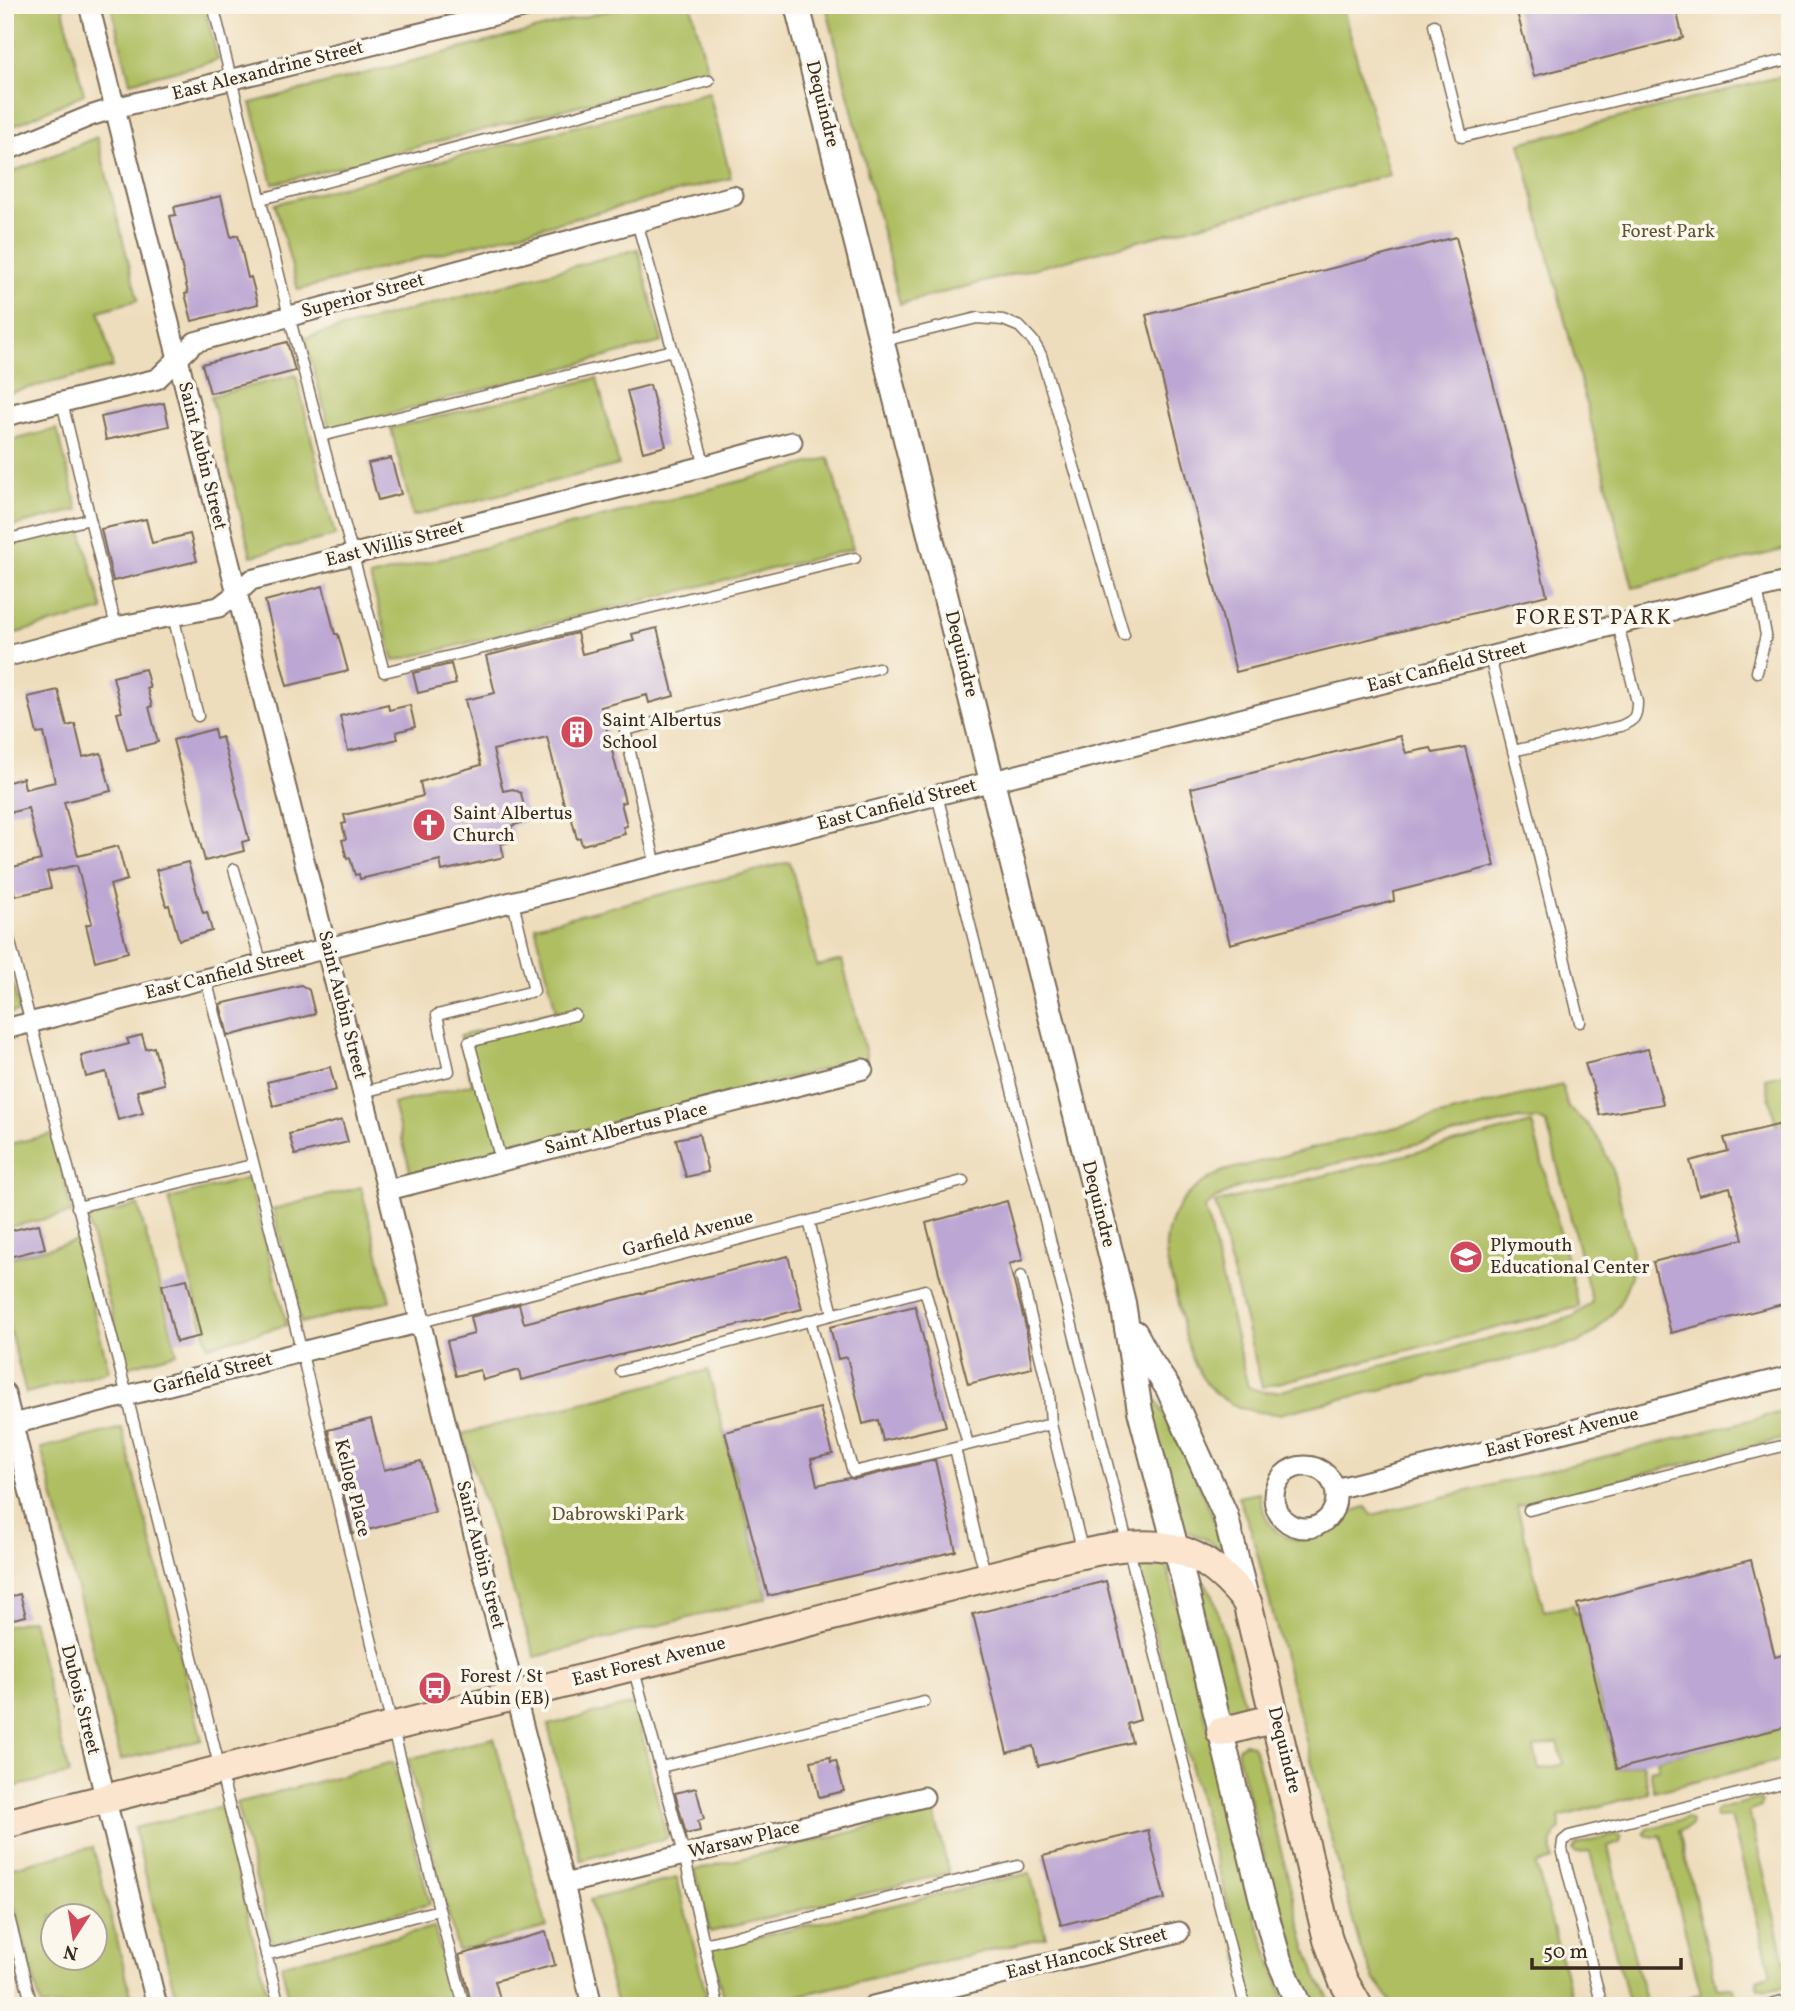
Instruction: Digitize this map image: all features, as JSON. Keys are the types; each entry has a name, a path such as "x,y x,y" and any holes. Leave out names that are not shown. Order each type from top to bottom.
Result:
{"main road":[{"name":"East Forest Avenue","path":"5,1824 1083,1553 1127,1545 1149,1544 1176,1548 1210,1564 1233,1584 1247,1602"},
{"name":"Dequindre","path":"1247,1602 1328,1940 1343,1980 1358,2006"},
{"path":"1221,1732 1276,1718"}],"street":[{"name":"Saint Aubin Street","path":"89,5 564,1884 592,2006"},
{"name":"East Alexandrine Street","path":"5,151 115,108 535,5"},
{"name":"Dequindre","path":"797,5 1122,1303 1140,1411 1261,1896 1279,1960 1299,2006"},
{"name":"Superior Street","path":"5,416 157,379 195,342 733,196"},
{"name":"East Willis Street","path":"5,657 116,627 219,607 251,580 792,442"},
{"name":"East Canfield Street","path":"5,1029 1790,581"},
{"name":"Saint Albertus Place","path":"388,1190 863,1069"},
{"name":"Dequindre","path":"1122,1303 1140,1343 1168,1388 1225,1514 1247,1602"},
{"name":"Garfield Street","path":"9,1425 421,1322"},
{"name":"East Forest Avenue","path":"1335,1489 1790,1376"},
{"name":"Dubois Street","path":"5,1393 9,1425 158,2006"},
{"name":"Warsaw Place","path":"564,1884 924,1797"},
{"name":"East Hancock Street","path":"873,2006 1179,1932"}],"lane":[{"path":"213,5 289,316 384,672 855,558"},
{"path":"1434,25 1462,137 1790,58"},
{"path":"261,199 709,81"},
{"path":"637,222 705,466"},
{"path":"882,342 977,318 1003,320 1020,327 1033,341 1041,355 1125,635"},
{"path":"321,436 673,350"},
{"path":"62,402 116,627"},
{"path":"5,540 90,519"},
{"path":"1757,589 1766,635 1757,672"},
{"path":"173,616 198,716"},
{"path":"1513,751 1621,726 1633,720 1637,713 1637,702 1618,624"},
{"path":"1490,657 1580,1022"},
{"path":"656,866 625,730 878,668"},
{"path":"937,795 1245,2006"},
{"path":"234,869 262,965"},
{"path":"363,1092 449,1071 437,1015 534,991 513,902"},
{"path":"5,923 127,1396 279,2006"},
{"name":"Kellog Place","path":"206,979 464,2006"},
{"path":"502,1161 470,1042 575,1015"},
{"path":"77,1207 252,1165"},
{"name":"Garfield Avenue","path":"421,1322 963,1181"},
{"path":"809,1221 833,1314"},
{"path":"1021,1276 1049,1393 1051,1424 1083,1553"},
{"path":"621,1371 925,1290 968,1444"},
{"path":"810,1320 853,1472 1051,1424"},
{"path":"1529,1510 1790,1444"},
{"path":"955,1448 987,1577"},
{"path":"633,1666 684,1854 718,2006"},
{"path":"660,1767 924,1702"},
{"path":"1602,2006 1562,1849 1563,1841 1569,1836 1790,1781"},
{"path":"704,1944 1018,1866"},
{"path":"5,1902 32,2006"},
{"path":"266,1955 439,1910"},
{"path":"1765,2006 1790,2000"}],"green space":[{"path":"5,5 62,5 84,94 5,130"},
{"path":"111,5 204,5 218,60 130,82"},
{"path":"630,5 691,5 708,72 273,184 251,103"},
{"path":"826,5 1342,5 1389,175 900,304"},
{"name":"Forest Park","path":"1790,74 1790,548 1633,588 1520,143"},
{"path":"709,92 731,178 298,290 275,204"},
{"path":"97,137 138,300 99,311 113,367 5,394 5,175"},
{"path":"638,249 662,342 330,430 305,338"},
{"path":"296,375 335,536 251,556 211,396"},
{"path":"597,378 619,465 413,516 391,428"},
{"path":"57,429 78,510 5,528 5,442"},
{"path":"829,458 853,549 394,661 370,577"},
{"path":"80,526 103,610 5,636 5,546"},
{"path":"790,862 817,966 842,960 867,1058 411,1174 393,1104 472,1084 460,1036 556,1011 535,926"},
{"path":"5,956 20,1011 5,1015"},
{"path":"1790,1072 1790,1122 1776,1125 1765,1078"},
{"path":"1562,1085 1568,1107 1588,1125 1599,1140 1612,1167 1632,1252 1631,1276 1613,1313 1595,1332 1578,1343 1279,1414 1245,1409 1215,1393 1199,1372 1185,1334 1166,1253 1166,1240 1177,1209 1201,1184 1223,1171","holes":["1518,1119 1539,1120 1547,1124 1592,1302 1574,1316 1553,1323 1281,1391 1263,1392 1248,1387 1205,1208 1215,1199 1237,1188"]},
{"path":"1532,1123 1579,1307 1262,1387 1215,1203"},
{"path":"53,1134 72,1213 5,1228 5,1145"},
{"path":"248,1178 287,1325 208,1346 169,1199"},
{"path":"361,1187 390,1301 301,1323 273,1209"},
{"path":"138,1205 177,1353 126,1367 87,1219"},
{"path":"76,1241 109,1371 26,1393 5,1312 5,1259"},
{"name":"Dabrowski Park","path":"708,1370 767,1598 535,1657 462,1434"},
{"path":"1143,1378 1146,1378 1198,1484 1224,1549 1221,1550 1204,1538 1182,1530"},
{"path":"1790,1410 1790,1437 1517,1506 1544,1611 1573,1605 1575,1614 1579,1613 1617,1769 1643,1763 1649,1793 1559,1817 1561,1829 1553,1839 1551,1847 1553,1860 1536,1865 1574,2006 1394,2006 1375,1980 1360,1947 1251,1530 1238,1497 1259,1493 1270,1524 1282,1535 1298,1540 1322,1536 1358,1509 1366,1507 1372,1515","holes":["1558,1742 1563,1764 1539,1770 1534,1748"]},
{"path":"122,1428 202,1740 121,1760 41,1448"},
{"path":"1152,1563 1167,1566 1257,1922 1287,2006 1249,2006 1233,1923 1136,1565"},
{"path":"1193,1575 1205,1584 1213,1595 1245,1708 1229,1715"},
{"path":"32,1620 69,1774 5,1789 5,1626"},
{"path":"634,1704 667,1838 581,1860 548,1725"},
{"path":"1790,1726 1790,1758 1654,1792 1650,1770 1659,1768 1657,1759"},
{"path":"494,1738 547,1927 458,1951 408,1759"},
{"path":"1244,1743 1253,1745 1255,1750 1305,1943 1316,1975 1333,2006 1313,2006 1296,1970 1282,1928 1238,1755 1238,1748"},
{"path":"393,1762 430,1904 273,1944 236,1803"},
{"path":"1757,1799 1762,1802 1761,1807 1749,1812 1787,1969 1790,1969 1790,1985 1767,1990 1758,1988 1757,1979 1771,1974 1731,1817 1716,1818 1714,1814 1717,1810"},
{"path":"221,1807 270,2006 178,2006 134,1828"},
{"path":"934,1812 949,1873 710,1932 695,1870"},
{"path":"1687,1818 1692,1821 1691,1826 1679,1831 1717,1988 1734,1988 1735,1993 1729,2002 1713,2006 1688,2006 1687,1998 1701,1993 1661,1835 1653,1838 1644,1833 1647,1829"},
{"path":"1616,1834 1621,1837 1620,1843 1608,1847 1646,2005 1659,2003 1663,2006 1629,2006 1590,1852 1575,1853 1573,1850 1576,1845"},
{"path":"93,1847 107,1902 38,1902 38,1972 108,1972 108,1905 134,2006 41,2006 5,1869"},
{"path":"1030,1873 1046,1937 754,2006 725,2006 711,1948"},
{"path":"677,1878 709,2006 617,2006 590,1900"},
{"path":"434,1927 454,2006 291,2006 281,1965"}],"building":[{"path":"1515,5 1675,5 1683,38 1534,76"},
{"path":"221,196 231,237 238,235 248,278 251,277 258,304 192,321 170,216 176,215 174,207"},
{"path":"1456,237 1547,595 1236,672 1146,315"},
{"path":"287,342 295,371 210,393 202,364"},
{"path":"650,385 666,446 643,452 627,391"},
{"path":"164,403 169,426 106,440 101,417"},
{"path":"391,458 401,494 378,500 368,463"},
{"path":"146,519 152,543 190,534 197,561 113,581 101,529"},
{"path":"323,586 348,671 287,686 265,601"},
{"path":"657,628 674,696 649,703 647,695 601,707 625,802 621,803 627,826 623,827 625,834 582,845 580,838 577,839 571,816 567,816 547,737 493,750 503,791 513,789 521,793 526,816 521,823 511,826 515,841 501,844 504,857 442,871 440,860 360,879 359,874 355,875 342,840 346,839 342,824 346,823 344,815 423,796 420,782 481,765 465,700 495,693 486,656 577,633 582,654 634,641 632,634"},
{"path":"451,664 456,684 418,693 413,673"},
{"path":"145,669 152,706 149,707 158,742 127,750 117,713 122,712 113,677"},
{"path":"58,690 67,726 75,724 83,757 101,753 111,791 64,802 78,856 118,846 127,880 110,885 128,952 95,961 86,925 92,923 77,865 47,872 51,888 15,896 9,868 41,860 28,808 5,814 5,783 23,778 25,789 55,782 44,733 37,734 28,697"},
{"path":"388,704 389,710 410,705 415,727 396,732 398,739 348,751 340,716"},
{"path":"214,729 216,739 222,737 249,840 242,842 244,851 205,861 173,740"},
{"path":"1400,736 1406,753 1431,748 1433,753 1465,747 1495,866 1393,892 1394,901 1230,944 1191,788"},
{"path":"188,862 203,913 207,912 212,931 179,940 156,870"},
{"path":"301,985 309,990 315,1014 228,1036 220,1004"},
{"path":"142,1035 146,1049 154,1047 164,1084 137,1091 143,1113 118,1120 106,1072 86,1077 81,1056 129,1044 127,1039"},
{"path":"1648,1049 1663,1104 1600,1115 1585,1064"},
{"path":"330,1067 336,1090 273,1106 267,1082"},
{"path":"342,1120 348,1142 295,1155 289,1134"},
{"name":"Plymouth Educational Center","path":"1790,1122 1790,1302 1671,1333 1653,1262 1743,1239 1730,1187 1699,1195 1690,1161 1728,1151 1724,1138"},
{"path":"699,1134 708,1172 686,1177 676,1139"},
{"path":"1007,1201 1023,1260 1009,1264 1026,1327 1032,1368 968,1384 926,1223"},
{"path":"39,1224 45,1248 5,1258 5,1232"},
{"path":"788,1256 802,1309 521,1380 519,1370 483,1380 480,1370 456,1376 447,1341 474,1334 470,1317 519,1304 524,1323"},
{"path":"187,1279 201,1336 176,1342 162,1285"},
{"path":"915,1306 946,1426 883,1441 878,1420 863,1424 847,1357 838,1359 830,1327"},
{"path":"820,1408 833,1454 811,1459 817,1485 935,1460 956,1551 768,1596 725,1432"},
{"path":"371,1419 384,1470 421,1461 435,1512 353,1534 328,1430"},
{"path":"1751,1560 1775,1657 1790,1653 1790,1726 1617,1769 1577,1604"},
{"path":"1106,1581 1140,1720 1127,1724 1132,1742 1038,1766 1033,1746 1007,1753 973,1614"},
{"path":"20,1594 26,1616 5,1621 5,1598"},
{"path":"830,1757 831,1762 836,1761 844,1791 819,1797 811,1761"},
{"path":"696,1788 704,1819 698,1821 700,1831 686,1834 675,1793"},
{"path":"1148,1830 1165,1899 1061,1925 1043,1856"},
{"path":"546,1932 555,1965 495,1981 502,2006 472,2006 459,1955"}],"place":[{"name":"Saint Albertus School","path":"577,732"},
{"name":"Saint Albertus Church","path":"429,825"},
{"name":"Plymouth Educational Center","path":"1466,1257"},
{"name":"Forest / St Aubin (EB)","path":"435,1688"}],"district":[{"name":"FOREST PARK","path":"1594,618"}]}
